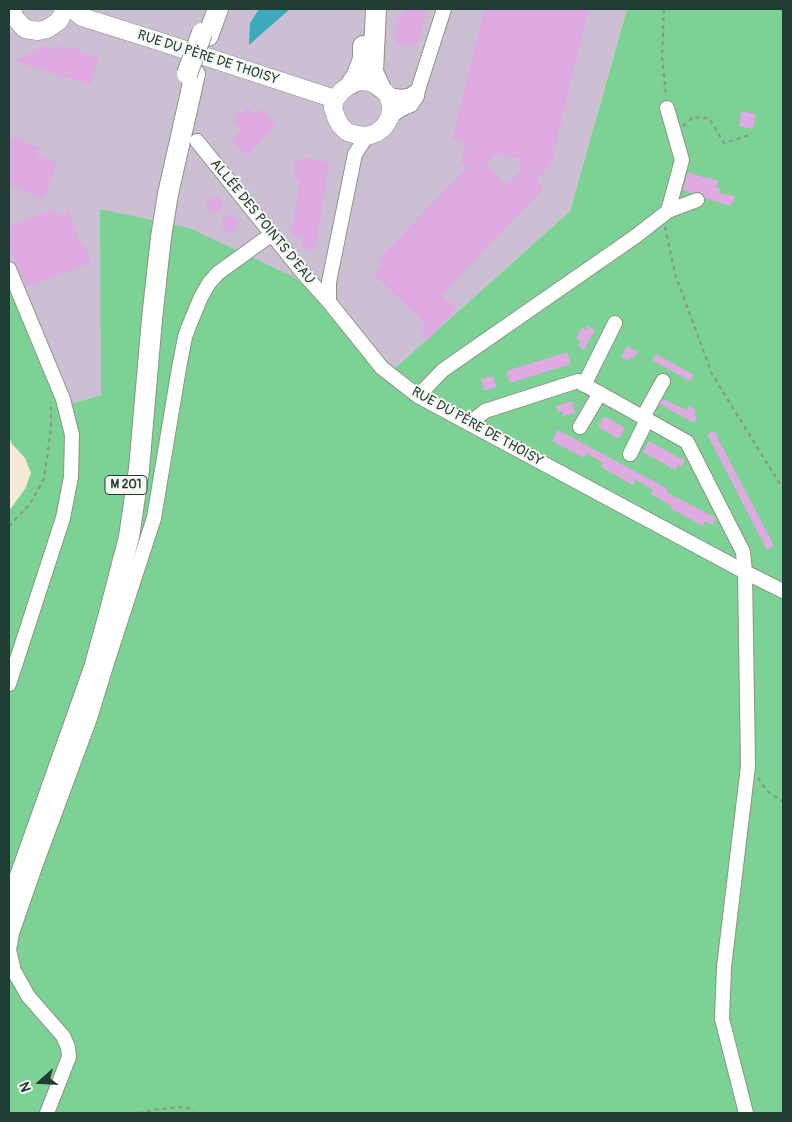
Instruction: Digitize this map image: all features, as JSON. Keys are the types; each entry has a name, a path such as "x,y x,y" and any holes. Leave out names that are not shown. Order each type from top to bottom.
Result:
{"highway":[{"path":"351,84 357,75 363,59 366,9"},
{"path":"376,9 373,72 384,91"},
{"name":"M 201","path":"9,884 84,666 112,570 129,465 151,245 160,182 191,74 215,10"},
{"name":"M 201","path":"9,907 94,668 128,537 139,469 161,237 191,74"}],"main road":[{"name":"RUE DU PÈRE DE THOISY","path":"14,24 38,31 47,29 61,15 77,13 335,99"},
{"path":"360,81 370,82 384,91 392,106 390,117 384,127 376,133 367,136 347,132 340,125 334,108 335,99 351,84 360,81"}],"street":[{"path":"390,117 411,105 417,96 444,9"},
{"path":"384,91 400,97 409,96 418,90"},
{"path":"665,213 682,160 667,108"},
{"path":"347,132 355,154"},
{"path":"329,302 329,282 355,154 367,136"},
{"name":"ALLÉE DES POINTS D'EAU","path":"197,140 329,302"},
{"path":"418,396 443,370 636,236 665,213 697,200"},
{"path":"47,1113 69,1057 68,1047 63,1036 28,996 14,971 9,950 12,933 90,718 106,663 154,518 179,368 189,326 201,297 218,272 272,234"},
{"path":"9,270 63,399 72,435 71,477 63,518 9,684"},
{"name":"RUE DU PÈRE DE THOISY","path":"329,302 382,368 418,396 783,591"},
{"path":"584,385 615,323"},
{"path":"630,454 663,381"},
{"path":"469,424 485,411 578,382 687,442 743,552 745,572 748,766 724,967 722,1019 746,1113"},
{"path":"580,427 600,393"}],"path":[{"path":"664,9 662,56 667,108"},
{"path":"675,136 692,116 709,118 724,143 749,135"},
{"path":"665,213 675,274 712,374 783,489"},
{"path":"9,526 30,504 44,479 51,429 51,399"},
{"path":"748,766 768,791 783,802"},
{"path":"139,1113 180,1106 188,1108 194,1113"}],"shaded area":[{"path":"9,9 627,9 570,211 395,368 296,278 101,209 101,395 60,407 9,285"}],"green space":[{"path":"627,9 783,9 783,1113 9,1113 9,511 25,489 31,473 25,458 12,444 9,437 9,285 60,407 101,395 100,209 189,228 296,278 395,368 570,211"}],"water":[{"path":"259,9 290,9 249,45 250,23"}],"building":[{"path":"405,9 428,9 417,45 396,45 397,16 402,17"},
{"path":"484,9 589,9 551,164 536,181 544,188 442,295 457,309 427,341 419,333 426,325 374,274 382,266 377,261 467,167 461,162 466,142 452,139","holes":["497,154 520,159 519,166 522,169 507,185 486,165"]},
{"path":"58,45 71,49 76,47 79,52 99,58 90,85 14,61 44,46 56,50"},
{"path":"243,104 256,115 261,109 277,124 247,155 231,141 241,130 233,122 236,119 236,113 244,113"},
{"path":"741,111 756,114 753,129 739,126"},
{"path":"9,136 40,148 37,155 58,163 43,199 9,185"},
{"path":"304,158 329,162 315,250 302,248 303,238 291,236 300,180 294,179 295,171 293,167 296,165 294,161"},
{"path":"688,172 719,181 716,187 721,189 719,193 736,196 730,206 705,198 699,192 691,193 683,190"},
{"path":"216,196 223,203 220,213 212,212 207,208 206,202"},
{"path":"54,209 56,216 69,211 81,244 84,243 91,263 26,287 9,247 9,226"},
{"path":"223,216 236,218 239,224 237,230 230,233 224,230 222,226"},
{"path":"588,326 595,330 584,350 578,346 581,341 576,338 582,327 586,330"},
{"path":"627,346 638,352 634,358 631,356 628,361 621,357"},
{"path":"567,352 571,364 510,383 506,371"},
{"path":"656,354 694,375 690,381 652,360"},
{"path":"493,376 496,387 484,391 481,379"},
{"path":"663,399 687,410 689,406 696,410 694,415 697,417 694,423 660,404"},
{"path":"572,401 575,413 563,416 562,411 558,412 556,406"},
{"path":"604,416 625,428 619,439 598,427"},
{"path":"558,430 668,489 666,492 716,518 712,525 705,521 703,526 670,508 672,506 651,494 653,490 636,480 633,485 601,467 603,463 587,453 584,458 552,441"},
{"path":"714,431 774,546 767,550 707,434"},
{"path":"649,441 685,461 681,467 678,465 675,470 643,452"}]}
